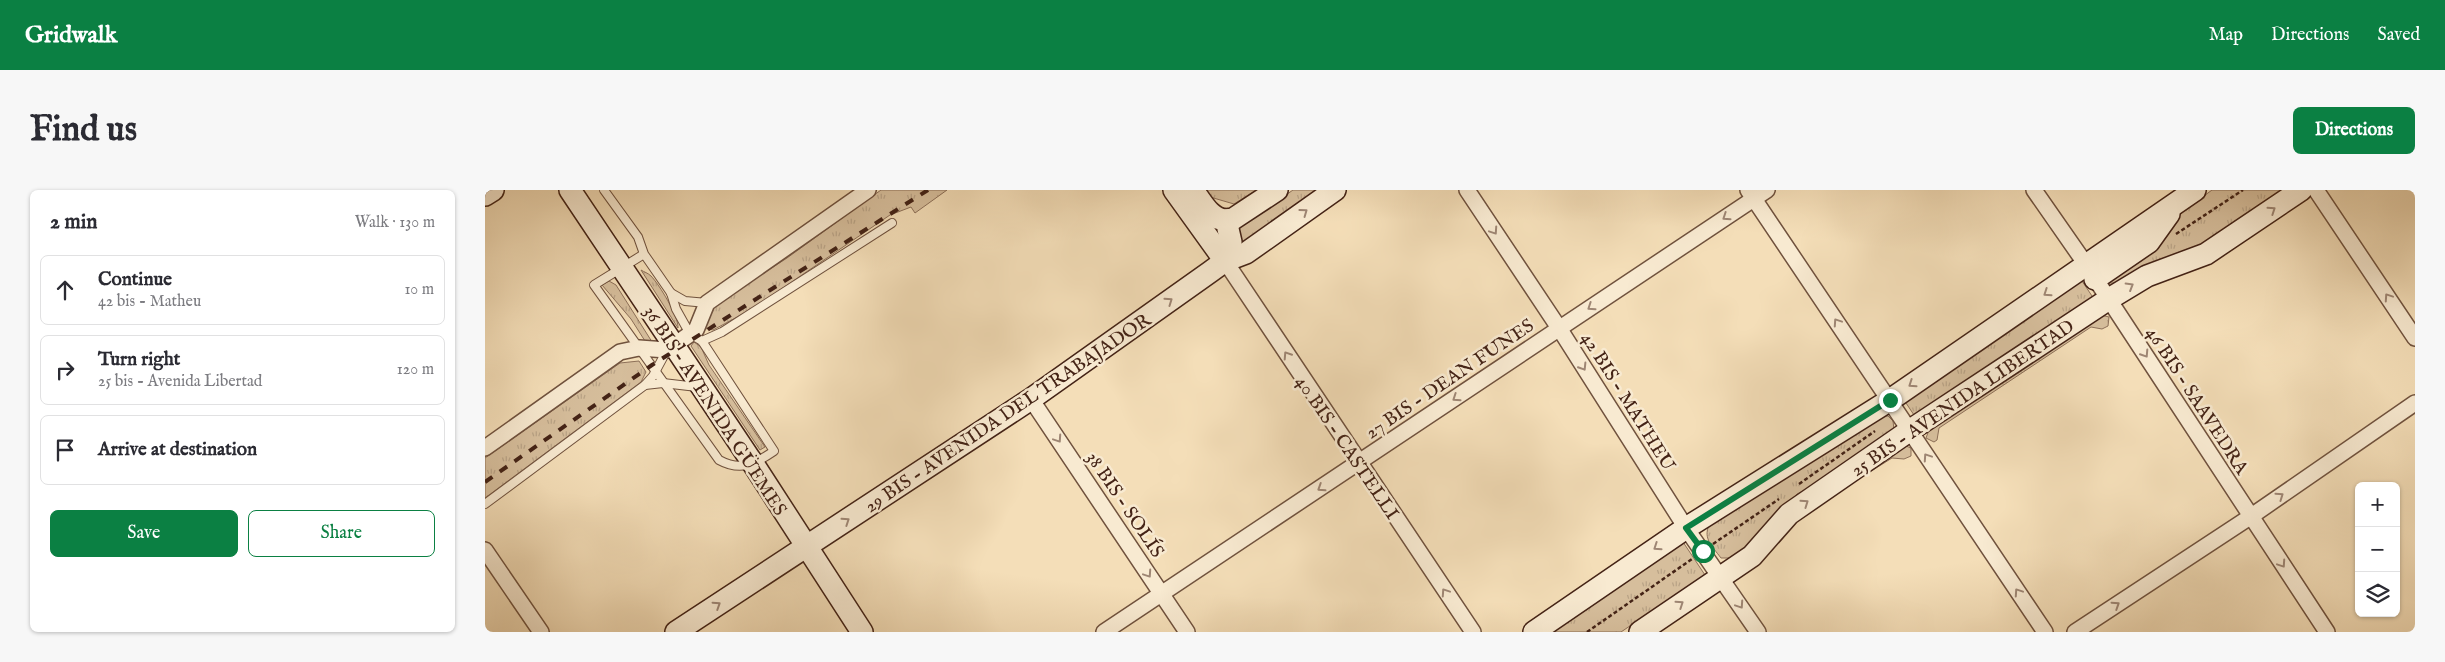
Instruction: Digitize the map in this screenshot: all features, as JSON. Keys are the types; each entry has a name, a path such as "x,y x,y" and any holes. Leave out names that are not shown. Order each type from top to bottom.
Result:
{"main road":[{"path":"485,195 493,190"},
{"name":"36 BIS - AVENIDA GÜEMES","path":"570,190 623,267 683,343 701,388 754,465 862,632"},
{"name":"40 BIS - CASTELLI","path":"1174,190 1225,261"},
{"path":"1193,190 1208,211 1219,220 1233,219 1277,190"},
{"name":"25 BIS - AVENIDA LIBERTAD","path":"1534,632 1686,528 2091,272 2195,190"},
{"name":"25 BIS - AVENIDA LIBERTAD","path":"1640,632 1752,556 1789,514 1909,431 2109,299 2147,276 2206,254 2301,190"},
{"name":"29 BIS - AVENIDA DEL TRABAJADOR","path":"676,632 1031,398 1225,261 1246,253 1331,191"},
{"path":"1225,261 1231,242 1226,220"}],"street":[{"path":"485,448 620,352 683,343 696,330 707,303 868,190"},
{"name":"42 BIS - MATHEU","path":"1467,190 1559,328 1686,528 1758,632"},
{"name":"27 BIS - DEAN FUNES","path":"1103,632 1559,328 1751,194 1767,190"},
{"name":"46 BIS - SAAVEDRA","path":"2034,190 2109,299 2327,632"},
{"path":"2316,190 2415,338"},
{"path":"1751,194 2045,632"},
{"name":"40 BIS - CASTELLI","path":"1225,261 1473,632"},
{"name":"38 BIS - SOLÍS","path":"1031,398 1187,632"},
{"path":"2075,632 2250,517 2415,403"},
{"path":"485,550 541,632"}],"lane":[{"path":"604,190 638,237 644,254 671,293 683,343 774,451 754,465 727,465 719,460 594,285 644,254"},
{"path":"485,504 645,385 683,343 722,332 892,223"},
{"path":"671,293 685,301 707,303"},
{"path":"645,385 663,382 701,388"}],"green space":[{"path":"881,190 947,190 915,213 911,207 890,215 752,309 713,330 703,328 713,306 787,258"},
{"path":"1205,190 1256,190 1234,204 1210,197"},
{"path":"1293,190 1319,190 1240,247 1235,227 1250,220"},
{"path":"2212,190 2285,190 2207,247 2119,283 2108,283 2185,210"},
{"path":"641,270 651,276 663,293 675,316 678,328"},
{"path":"609,281 616,285 654,345 645,341 631,319 602,285"},
{"path":"2082,281 2094,299 1916,418 1904,400"},
{"path":"2101,315 2109,317 2108,326 2102,329 2091,327 1939,428 1937,440 1934,442 1926,438 1929,430"},
{"path":"694,342 701,347 709,365 765,447 760,450 691,346"},
{"path":"639,361 646,372 641,382 485,498 485,458 620,363"},
{"path":"1882,416 1888,416 1893,421 1894,430 1819,483 1797,494 1762,534 1733,558 1721,558 1707,537 1708,527 1711,522"},
{"path":"1906,446 1911,448 1911,456 1904,459 1892,458 1800,516"},
{"path":"1683,542 1705,575 1621,632 1551,632"}],"railway":[{"path":"485,482 652,365 928,190"}],"route":[{"path":"1703,551 1686,528 1890,400"}]}
